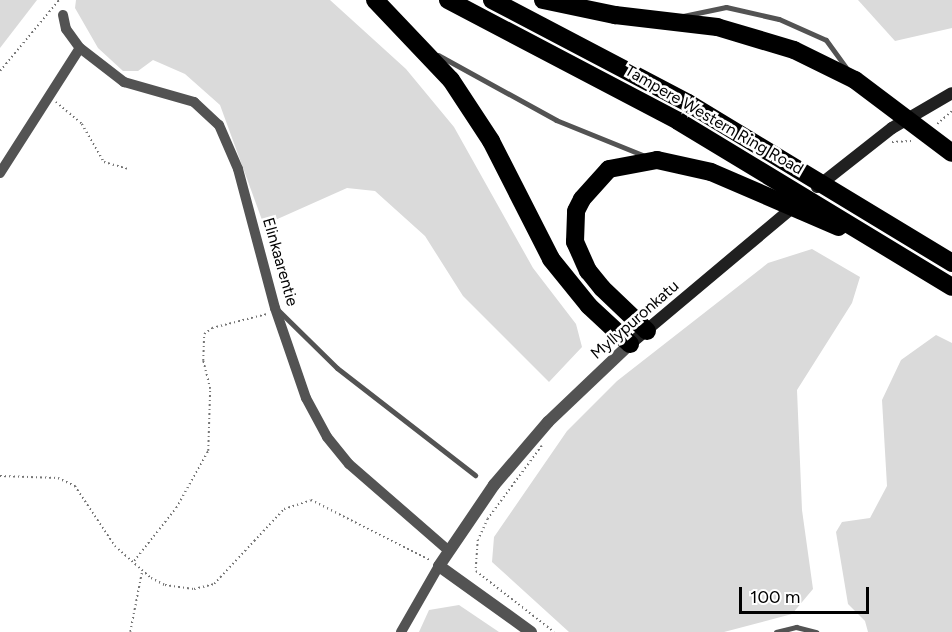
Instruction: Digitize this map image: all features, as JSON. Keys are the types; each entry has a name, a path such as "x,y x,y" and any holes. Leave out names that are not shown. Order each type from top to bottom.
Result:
{"highway":[{"path":"375,0 451,80 491,141 551,260 589,306 630,344"},
{"name":"Tampere Western Ring Road","path":"448,0 678,121 911,260 952,287"},
{"name":"Tampere Western Ring Road","path":"492,0 688,103 952,263"},
{"path":"543,0 758,37 822,62 855,80 928,132 952,153"},
{"path":"646,331 588,271 576,242 574,226 582,199 598,177 618,166 657,160 739,181 911,260"}],"main road":[{"name":"Myllypuronkatu","path":"630,344 852,159 908,118 952,93"}],"street":[{"name":"Elinkaarentie","path":"63,15 66,29 80,48 124,82 194,102 219,125 238,169 276,310 306,398 327,437 349,464 448,550"},
{"path":"0,173 80,48"},
{"name":"Myllypuronkatu","path":"401,632 448,550 494,485 548,422 630,344"},
{"path":"439,566 531,632"}],"lane":[{"path":"419,44 556,120 657,160"},
{"path":"276,310 337,368 475,475"},
{"path":"776,632 796,627 816,632"}],"path":[{"path":"0,71 59,0"},
{"path":"48,97 70,111 82,124 104,162 129,169"},
{"path":"884,142 915,141 952,111"},
{"path":"133,562 176,508 208,451 210,389 203,361 204,334 212,328 276,310"},
{"path":"546,440 488,519 478,540 476,572 554,632"},
{"path":"0,476 58,478 75,486 115,546 142,570 165,585 194,589 213,584 284,509 311,500 439,566"},
{"path":"130,632 142,570"}],"shaded area":[{"path":"0,0 37,0 0,48"},
{"path":"76,0 330,0 406,69 454,127 533,268 576,324 582,347 549,382 463,296 425,236 375,191 347,188 273,221 262,220 220,105 185,74 153,60 138,71 123,71 98,48 75,8"},
{"path":"858,0 952,0 952,28 895,41"},
{"path":"812,249 860,277 852,303 797,390 802,510 813,589 792,614 724,632 569,632 492,562 494,537 567,431 617,381 768,263"},
{"path":"936,335 952,343 952,632 868,632 865,621 848,604 836,532 842,522 870,518 887,486 882,400 901,360"},
{"path":"459,605 499,632 419,632 429,610"}]}
